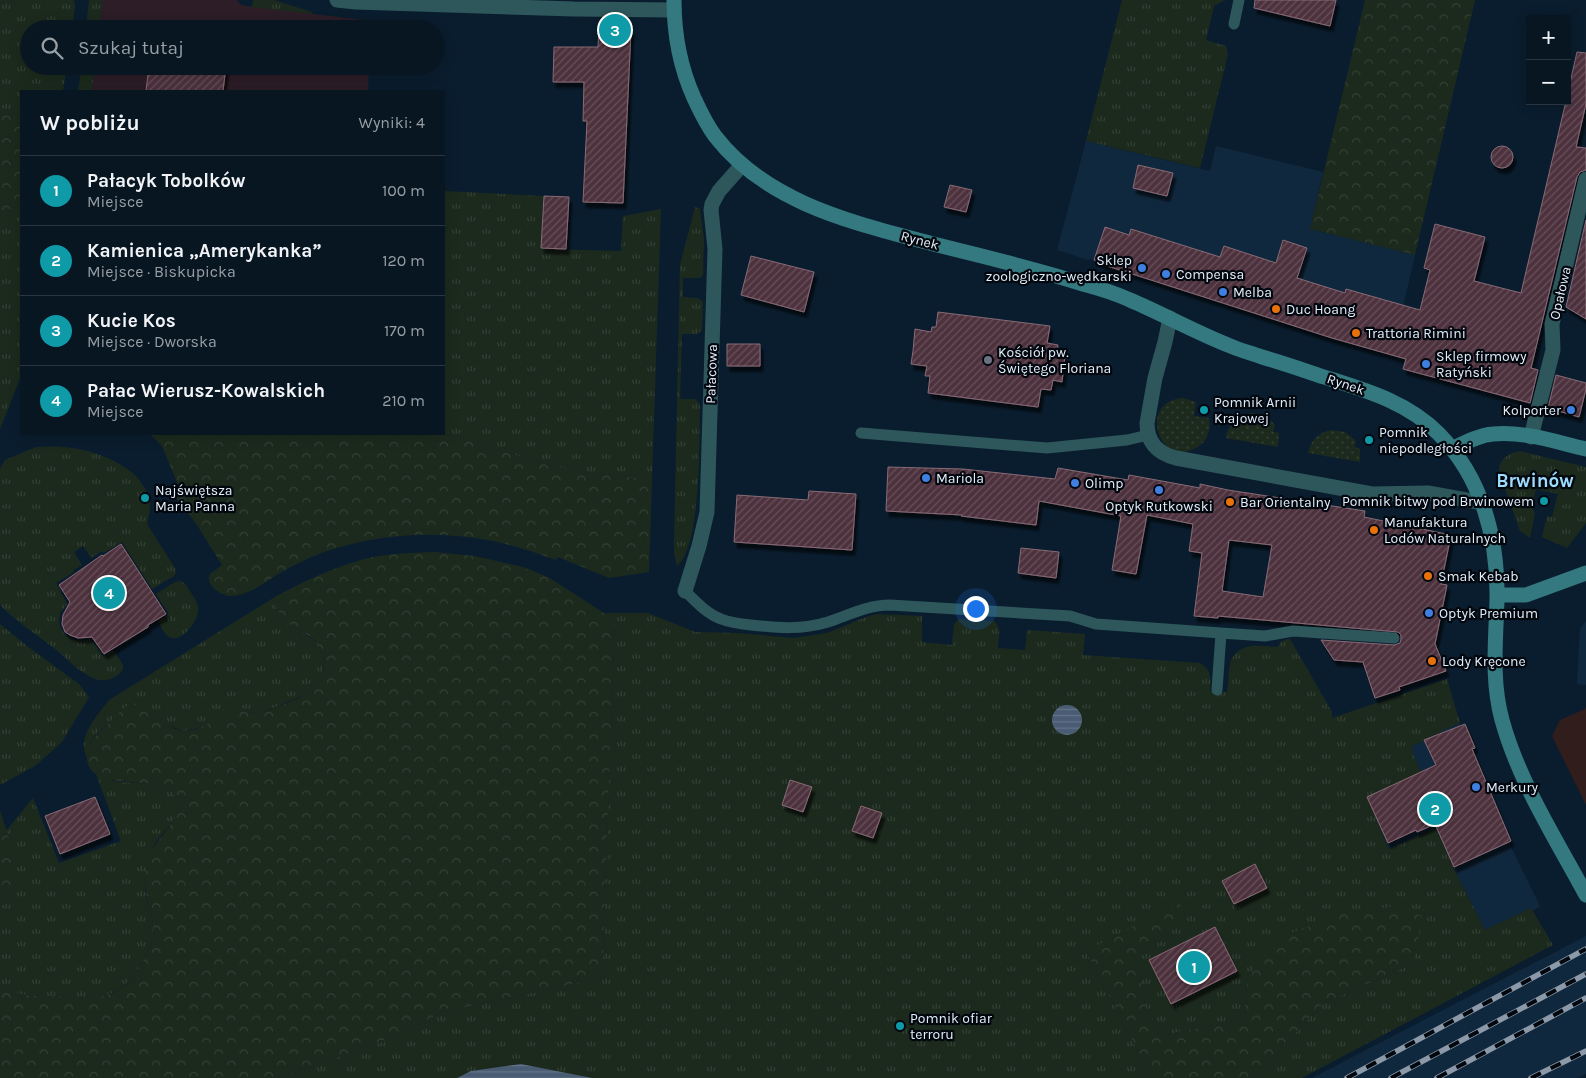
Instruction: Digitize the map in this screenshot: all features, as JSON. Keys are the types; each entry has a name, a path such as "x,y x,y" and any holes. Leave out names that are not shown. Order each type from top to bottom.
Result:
{"main road":[{"name":"Rynek","path":"674,5 678,50 686,79 712,133 742,165 778,190 828,214 1084,284 1133,301 1229,346 1352,386 1394,402 1422,419 1439,434 1469,473 1490,525 1497,595 1495,686 1502,720 1514,754 1534,798 1586,895"},
{"path":"1452,449 1493,434 1531,437 1586,449"},
{"path":"1497,595 1526,595 1586,573"}],"street":[{"path":"336,0 565,9 674,5"},
{"name":"Pałacowa","path":"685,591 703,532 707,504 715,249 711,208 719,190 742,165"},
{"name":"Opałowa","path":"1531,437 1553,350 1552,324 1586,178"},
{"path":"1170,318 1152,390 1148,423 1148,435 1151,443 1167,456 1372,494 1428,493 1482,502"}],"lane":[{"path":"1234,24 1240,0"},
{"path":"861,433 1047,448 1127,440 1148,435"},
{"path":"685,591 720,619 767,627 808,627 864,608 890,605 1070,616 1096,624 1265,636 1293,631 1394,638"},
{"path":"1218,690 1220,633"}],"shaded area":[{"path":"103,0 237,0 241,5 247,6 363,20 100,20"},
{"path":"94,75 369,75 368,90 92,90"},
{"path":"1086,141 1210,171 1216,146 1323,172 1310,229 1415,255 1392,354 1332,338 1101,264 1094,260 1088,260 1057,250"},
{"path":"1586,621 1586,685 1577,684 1580,629"},
{"path":"1067,705 1078,709 1082,720 1078,731 1067,735 1056,731 1052,720 1056,709"},
{"path":"1586,706 1586,805 1552,736 1560,720 1585,709"},
{"path":"1460,723 1476,756 1473,758 1512,849 1540,906 1533,911 1531,908 1485,930 1436,829 1389,849 1368,802 1424,778 1413,755 1412,746"},
{"path":"1586,936 1586,1074 1577,1078 1312,1078"},
{"path":"521,1064 592,1078 457,1078 471,1071"}],"green space":[{"path":"0,0 74,0 73,20 20,20 20,75 66,75 63,90 20,90 20,115 0,114"},
{"path":"89,0 103,0 100,20 87,20"},
{"path":"253,0 274,0 312,12 312,14 252,7"},
{"path":"1122,0 1225,0 1214,6 1206,40 1226,46 1228,54 1200,168 1086,141"},
{"path":"1365,0 1475,0 1415,255 1310,229"},
{"path":"81,75 94,75 92,90 78,90"},
{"path":"0,114 20,115 20,205 0,211"},
{"path":"445,191 543,196 541,249 621,251 623,216 661,209 652,479 575,471 445,435"},
{"path":"20,205 20,379 0,429 0,211"},
{"path":"695,207 700,209 704,239 703,275 700,278 683,278 683,297 698,298 703,302 702,330 697,334 682,334 680,399 695,399 700,404 698,490 691,536 685,554 677,566 674,543 680,265"},
{"path":"1183,398 1196,402 1194,416 1209,418 1210,422 1205,440 1199,446 1185,452 1173,450 1164,443 1159,433 1157,422 1160,411 1169,402"},
{"path":"1251,413 1264,416 1275,425 1273,432 1279,433 1278,447 1226,438 1229,428 1234,421"},
{"path":"1331,430 1345,432 1356,441 1355,447 1360,449 1360,462 1308,453 1311,444 1316,438 1322,433"},
{"path":"151,435 445,435 575,471 652,479 649,572 609,578 558,557 556,560 502,543 462,536 401,536 361,542 327,551 291,567 249,592 227,596 215,589 209,582 210,574 222,565 197,525 175,496 181,492 162,446"},
{"path":"36,447 75,448 88,451 128,469 138,478 145,489 150,507 147,524 175,568 176,573 174,576 152,589 122,542 104,553 102,551 91,558 83,546 74,552 82,565 56,583 67,604 60,614 60,627 72,639 84,640 90,638 103,656 113,650 123,665 123,669 119,674 110,679 100,680 82,672 0,605 0,469 5,460"},
{"path":"1520,451 1586,467 1586,523 1567,548 1542,537 1547,516 1552,517 1558,494 1536,489 1532,508 1535,513 1530,538 1520,531 1499,472 1499,467 1505,457"},
{"path":"435,552 474,556 523,567 548,577 615,620 602,978 443,1012 382,1042 276,1078 0,1078 0,986 16,993 33,996 85,998 111,994 119,990 134,975 141,966 150,946 153,923 146,890 146,868 152,850 178,813 178,799 170,790 158,785 113,780 100,776 91,769 87,757 89,747 96,736 121,711 131,704 144,706 164,722 178,730 185,731 199,728 236,712 263,712 303,695 316,686 320,679 324,663 322,652 312,638 282,617 277,609 275,597 322,574 360,560 404,553"},
{"path":"181,581 187,586 195,599 198,611 195,620 188,630 179,637 174,638 166,634 158,621 169,614 156,594 175,582"},
{"path":"275,597 277,610 283,619 318,643 323,653 322,678 313,691 262,713 236,712 222,717 207,726 184,731 167,725 153,713 130,705 97,733 90,743 87,759 84,743 87,731 109,700"},
{"path":"604,613 648,613 695,632 738,633 793,638 827,633 877,614 922,616 922,642 952,645 954,624 959,619 993,621 999,629 998,648 1025,650 1027,630 1085,634 1083,655 1200,663 1209,672 1210,691 1227,692 1230,664 1238,651 1250,646 1278,647 1282,641 1290,639 1332,712 1332,718 1447,679 1460,723 1412,746 1413,755 1424,778 1369,802 1389,849 1436,828 1485,930 1531,908 1553,945 1302,1078 1258,1078 1277,1053 1322,1004 1414,963 1248,976 1244,1019 1163,1035 1146,1010 1138,958 1171,932 1086,951 1152,1078 276,1078 382,1042 443,1012 602,978 615,620"},
{"path":"0,624 79,684 89,697 62,742 35,766 0,785"},
{"path":"96,774 118,782 152,784 166,788 177,798 179,805 175,818 152,850 145,880 145,889 153,925 146,955 128,982 120,989 107,995 84,998 41,996 24,995 8,990 0,986 0,902 9,889 12,857 6,831 33,798 59,863 121,841"},
{"path":"0,810 10,844 14,870 11,885 0,902"},
{"path":"1179,902 1180,909 1171,932 1138,958 1146,1010 1163,1035 1244,1019 1248,976 1274,939 1345,913 1396,906 1422,916 1414,963 1322,1004 1277,1053 1258,1078 1152,1078 1086,951"}],"building":[{"path":"1255,0 1336,0 1330,26 1254,8"},
{"path":"599,29 631,30 623,203 583,202 587,121 583,121 584,82 553,82 554,47 598,47"},
{"path":"1577,52 1586,53 1586,104 1576,147 1586,148 1586,170 1580,172 1577,177 1531,368 1538,370 1530,403 1403,369 1406,359 1332,338 1101,264 1094,260 1105,227 1129,235 1131,229 1220,257 1224,246 1276,263 1283,240 1307,248 1297,278 1345,293 1346,289 1420,310 1430,270 1424,268 1435,224 1485,237 1474,281 1521,293 1565,105 1571,105 1571,78"},
{"path":"148,75 225,75 223,90 146,90"},
{"path":"1502,146 1510,149 1513,157 1510,165 1502,168 1494,165 1491,157 1494,149"},
{"path":"1138,165 1173,173 1167,196 1133,188"},
{"path":"950,185 972,190 966,212 944,207"},
{"path":"544,196 569,197 566,249 541,248"},
{"path":"1586,220 1586,319 1566,307"},
{"path":"751,256 814,272 804,312 741,295"},
{"name":"Kościół pw. Świętego Floriana","path":"938,312 1050,326 1047,343 1058,345 1057,355 1065,356 1062,382 1053,380 1051,390 1041,389 1038,407 928,393 930,376 925,376 927,366 911,364 915,329 931,332 932,327 936,327"},
{"path":"727,344 760,344 760,366 727,366"},
{"path":"1556,375 1586,383 1579,417 1548,408"},
{"path":"888,467 963,469 1055,479 1058,468 1128,480 1129,475 1200,488 1200,484 1365,511 1364,517 1451,535 1441,584 1447,585 1435,644 1446,671 1399,687 1400,690 1375,698 1363,662 1334,660 1321,640 1394,645 1400,643 1401,635 1398,632 1218,616 1218,618 1194,616 1202,553 1189,551 1193,524 1147,515 1136,574 1112,570 1121,516 1039,501 1036,525 962,515 886,511","holes":["1229,540 1272,545 1263,597 1222,591"]},
{"path":"809,491 856,494 852,550 734,542 737,495 808,500"},
{"path":"121,544 166,614 104,654 92,637 78,638 65,632 62,624 63,615 70,602 59,585"},
{"path":"1021,548 1059,552 1056,578 1018,573"},
{"path":"1465,724 1475,748 1472,749 1511,841 1454,867 1435,824 1417,832 1416,830 1388,843 1367,797 1436,765 1424,740"},
{"path":"790,780 812,787 803,812 782,805"},
{"path":"95,797 110,834 60,854 45,816"},
{"path":"861,806 882,813 873,838 852,831"},
{"path":"1255,864 1267,888 1234,904 1222,881"},
{"path":"1215,927 1237,971 1171,1004 1149,960"}],"railway":[{"path":"1347,1078 1586,949"},
{"path":"1391,1078 1586,974"},
{"path":"1437,1078 1586,998"},
{"path":"1531,1078 1586,1051"}],"place":[{"name":"Kucie Kos","path":"615,30"},
{"name":"Sklep zoologiczno-wędkarski","path":"1142,268"},
{"name":"Compensa","path":"1166,274"},
{"name":"Melba","path":"1223,292"},
{"name":"Duc Hoang","path":"1276,309"},
{"name":"Trattoria Rimini","path":"1356,333"},
{"name":"Kościół pw. Świętego Floriana","path":"988,360"},
{"name":"Sklep firmowy Ratyński","path":"1426,364"},
{"name":"Pomnik Arnii Krajowej","path":"1204,410"},
{"name":"Kolporter","path":"1571,410"},
{"name":"Pomnik niepodległości","path":"1369,440"},
{"name":"Mariola","path":"926,478"},
{"name":"Olimp","path":"1075,483"},
{"name":"Optyk Rutkowski","path":"1159,490"},
{"name":"Najświętsza Maria Panna","path":"145,498"},
{"name":"Pomnik bitwy pod Brwinowem","path":"1544,501"},
{"name":"Bar Orientalny","path":"1230,502"},
{"name":"Manufaktura Lodów Naturalnych","path":"1374,530"},
{"name":"Smak Kebab","path":"1428,576"},
{"name":"Pałac Wierusz-Kowalskich","path":"109,593"},
{"name":"Optyk Premium","path":"1429,613"},
{"name":"Lody Kręcone","path":"1432,661"},
{"name":"Merkury","path":"1476,787"},
{"name":"Kamienica „Amerykanka”","path":"1435,809"},
{"name":"Pałacyk Tobolków","path":"1194,967"},
{"name":"Pomnik ofiar terroru","path":"900,1026"}],"district":[{"name":"Brwinów","path":"1535,480"}]}
